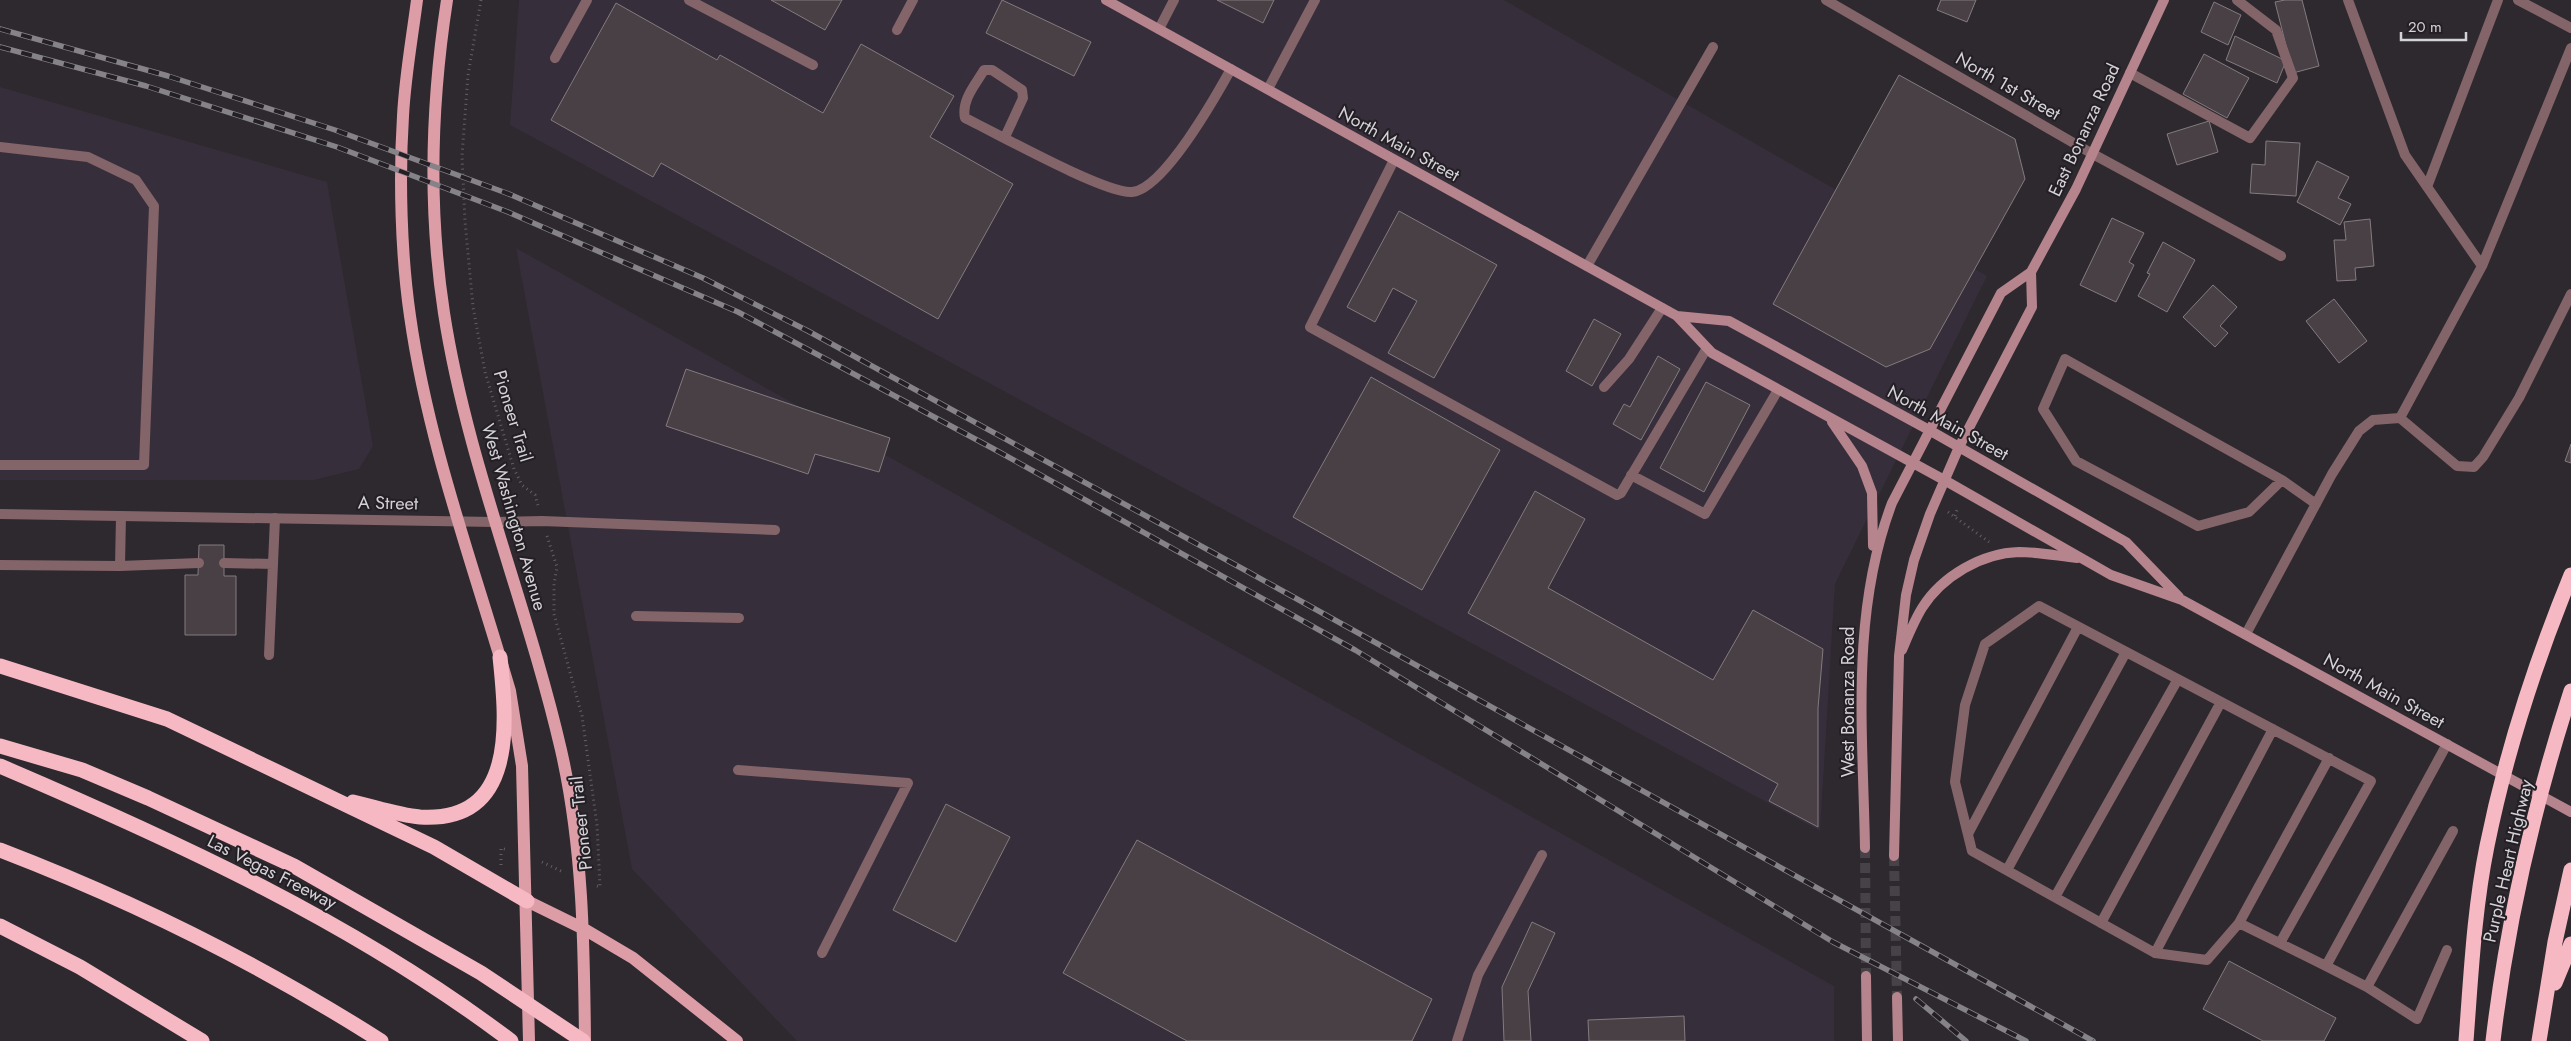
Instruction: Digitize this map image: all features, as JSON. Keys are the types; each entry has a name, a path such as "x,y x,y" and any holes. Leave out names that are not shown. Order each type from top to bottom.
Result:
{"highway":[{"path":"2466,1041 2478,908 2487,846 2531,677 2571,575"},
{"path":"327,797 419,817 445,816 463,811 486,793 498,770 505,747 506,710 500,657"},
{"path":"0,666 167,719 434,848 527,901"},
{"name":"Purple Heart Highway","path":"2493,1041 2498,999 2522,867 2554,742 2571,692"},
{"path":"0,746 82,770 221,831 294,866 481,972 584,1041"},
{"name":"Las Vegas Freeway","path":"0,766 139,827 280,896 386,956 511,1041"},
{"path":"0,850 97,889 212,943 341,1015 381,1041"},
{"path":"2539,1041 2543,1010 2571,870"},
{"path":"0,926 80,967 202,1041"},
{"path":"2543,1010 2571,944"}],"main road":[{"path":"417,0 403,117 405,257 410,314 419,369 458,520 510,691 522,766 530,1041"},
{"name":"West Washington Avenue","path":"448,0 435,96 433,139 436,246 444,313 453,362 494,522 545,686 562,750 575,827 584,929 584,1041"},
{"name":"North Main Street","path":"1108,0 1677,316 1707,348 1778,390 1911,464 1946,481 2111,576 2182,600 2571,812"},
{"name":"East Bonanza Road","path":"1920,447 2001,293 2031,272 2076,189 2091,153 2164,0"},
{"path":"1894,856 1899,656 1906,595 1914,560 1930,514 1946,481 1959,447 2032,307 2031,272"},
{"name":"North Main Street","path":"1677,316 1729,321 1929,430 2126,542 2182,600"},
{"path":"1830,419 1862,466 1872,493 1874,560"},
{"name":"West Bonanza Road","path":"1865,848 1861,658 1865,614 1879,537 1892,503 1920,447"},
{"path":"1899,656 1916,618 1929,598 1968,566 1995,555 2020,552 2080,558"},
{"path":"527,901 584,929 633,958 737,1041"},
{"path":"1866,976 1867,1041"},
{"path":"1897,997 1898,1041"}],"street":[{"path":"555,58 586,0"},
{"path":"690,0 813,65"},
{"path":"897,30 913,0"},
{"path":"1159,29 1174,0"},
{"path":"1268,89 1315,0"},
{"name":"North 1st Street","path":"1826,0 2091,153 2280,256"},
{"path":"2130,73 2250,138 2293,78 2276,30 2237,0"},
{"path":"2348,0 2405,155 2482,266"},
{"path":"2427,188 2498,0"},
{"path":"2518,0 2571,28"},
{"path":"1587,266 1713,47"},
{"path":"2400,418 2482,266 2571,48"},
{"path":"1005,137 1023,98 1022,90 992,70 984,70 966,100 963,110 965,118 1110,189 1133,192 1156,179 1205,116 1231,69"},
{"path":"0,147 88,157 136,180 154,206 144,465 0,465"},
{"path":"1394,160 1310,327 1615,494 1621,493 1707,348"},
{"path":"2246,634 2316,504 2359,431 2372,420 2400,418 2456,466 2474,467 2484,457 2519,398 2571,294"},
{"path":"1604,388 1629,359 1662,308"},
{"path":"2282,480 2249,512 2198,526 2076,461 2044,409 2065,359 2282,480 2316,504"},
{"path":"1631,475 1705,514 1778,390"},
{"name":"A Street","path":"0,514 494,522 542,521 775,530"},
{"path":"120,566 121,516"},
{"path":"269,655 275,518"},
{"path":"0,565 120,566 198,563"},
{"path":"224,563 273,564"},
{"path":"2280,943 2371,781 2329,758 2039,606 1985,644 1965,705 1956,782 1972,851 2155,953 2207,960 2239,923 2329,758"},
{"path":"636,616 739,618"},
{"path":"1968,834 2078,627"},
{"path":"2007,870 2126,652"},
{"path":"2055,897 2178,679"},
{"path":"2101,923 2221,702"},
{"path":"2155,953 2273,729"},
{"path":"2326,966 2447,744"},
{"path":"738,770 908,783 822,953"},
{"path":"2367,987 2453,831"},
{"path":"1457,1041 1478,975 1542,855"},
{"path":"2239,923 2367,987 2417,1019 2447,950"}],"path":[{"name":"Pioneer Trail","path":"480,0 468,75 462,156 472,307 485,372 508,450 522,485 535,495 558,567 554,584 554,614 582,716 597,825 600,887"},
{"path":"1955,516 1958,507"},
{"path":"1945,510 1995,546"},
{"path":"500,863 502,848 509,851"}],"shaded area":[{"path":"519,0 1504,0 1987,276 1835,584 1820,831 510,125"},
{"path":"0,87 327,182 373,446 359,469 314,480 0,480"},
{"path":"516,248 1834,986 1834,1041 797,1041 632,869"}],"building":[{"path":"771,0 842,0 825,30"},
{"path":"1002,0 1091,42 1074,76 986,33"},
{"path":"1217,0 1274,0 1263,23"},
{"path":"1941,0 1976,0 1967,22 1937,10"},
{"path":"2302,0 2319,66 2293,73 2275,2"},
{"path":"2214,2 2241,15 2228,45 2201,32"},
{"path":"616,3 717,60 720,55 823,113 861,44 954,96 930,137 1013,184 938,319 661,163 653,177 551,120"},
{"path":"2235,36 2286,61 2277,83 2226,60"},
{"path":"2204,54 2249,78 2227,118 2183,94"},
{"path":"1899,75 2015,139 2025,179 1930,349 1886,367 1773,304"},
{"path":"2209,121 2218,152 2177,165 2167,134"},
{"path":"2266,141 2300,143 2296,196 2250,193 2252,164 2265,165"},
{"path":"2317,161 2349,177 2338,198 2351,204 2340,225 2297,202"},
{"path":"1399,211 1497,265 1434,378 1388,353 1417,301 1393,288 1375,322 1347,307"},
{"path":"2112,218 2144,233 2129,262 2134,265 2116,302 2080,285"},
{"path":"2370,219 2374,266 2355,268 2356,280 2337,281 2334,240 2346,240 2344,222"},
{"path":"2163,242 2195,260 2167,312 2138,296 2150,274 2147,273"},
{"path":"2213,285 2237,307 2220,326 2228,333 2215,347 2183,317"},
{"path":"2334,299 2367,341 2339,363 2306,321"},
{"path":"1594,319 1621,334 1592,386 1566,371"},
{"path":"1658,356 1680,369 1641,440 1613,424 1624,404 1630,407"},
{"path":"686,369 890,438 879,472 815,454 808,474 666,426"},
{"path":"1371,377 1500,450 1422,590 1293,517"},
{"path":"1706,382 1750,405 1704,492 1660,468"},
{"path":"2571,444 2571,463 2565,461"},
{"path":"1535,491 1585,519 1548,588 1713,680 1753,610 1823,649 1818,708 1818,827 1769,801 1778,784 1468,613"},
{"path":"199,545 224,545 224,576 236,576 236,635 185,635 185,575 198,575"},
{"path":"946,804 1010,837 956,942 893,910"},
{"path":"1137,840 1432,999 1412,1041 1187,1041 1063,973"},
{"path":"1532,922 1555,933 1528,991 1531,1041 1504,1041 1502,987"},
{"path":"2229,961 2336,1018 2324,1041 2263,1041 2203,1009"},
{"path":"1684,1016 1685,1041 1589,1041 1588,1020"}],"tunnel":[{"path":"1865,848 1866,976"},
{"path":"1894,856 1897,997"}],"railway":[{"path":"0,29 168,76 335,130 509,194 703,278 808,331 1243,569 2093,1041"},
{"path":"0,47 146,86 337,147 508,212 738,312 992,448 1355,650 1833,942 2026,1041"},
{"path":"1916,999 1966,1041"}]}
